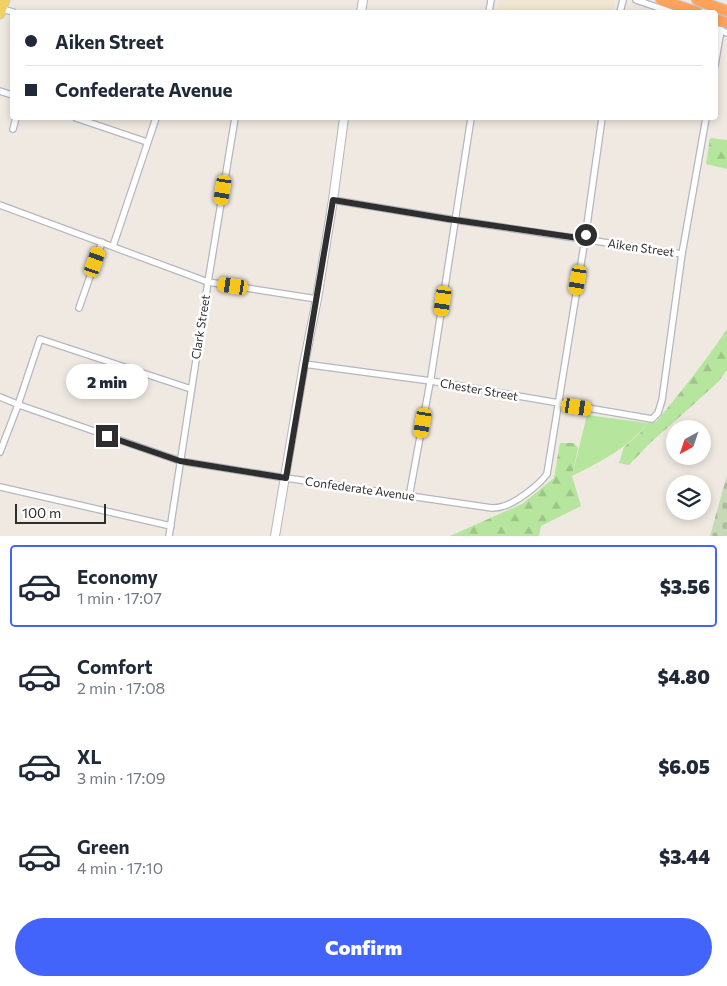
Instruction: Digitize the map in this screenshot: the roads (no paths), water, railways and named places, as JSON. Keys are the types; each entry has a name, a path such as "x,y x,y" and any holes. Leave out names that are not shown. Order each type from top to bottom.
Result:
{"highway":[{"path":"661,0 691,10"},
{"path":"698,0 727,10"}],"street":[{"path":"636,0 665,10"},
{"path":"718,52 723,29"},
{"path":"13,129 15,120"},
{"path":"82,120 147,142"},
{"path":"113,246 155,120"},
{"name":"Clark Street","path":"169,536 235,120"},
{"path":"275,535 317,299 344,120"},
{"path":"409,497 431,381 471,120"},
{"path":"558,404 585,239 602,120"},
{"path":"682,254 706,120"},
{"name":"Aiken Street","path":"333,200 682,254"},
{"path":"0,205 208,282 317,299"},
{"path":"79,308 102,242"},
{"name":"Chester Street","path":"304,364 431,381 652,419 658,413 662,400 682,254"},
{"path":"0,452 40,340 192,389"},
{"name":"Confederate Avenue","path":"0,397 18,405 180,461 492,508 505,506 521,497 541,482 547,474 558,404"},
{"path":"0,487 171,526"}]}
